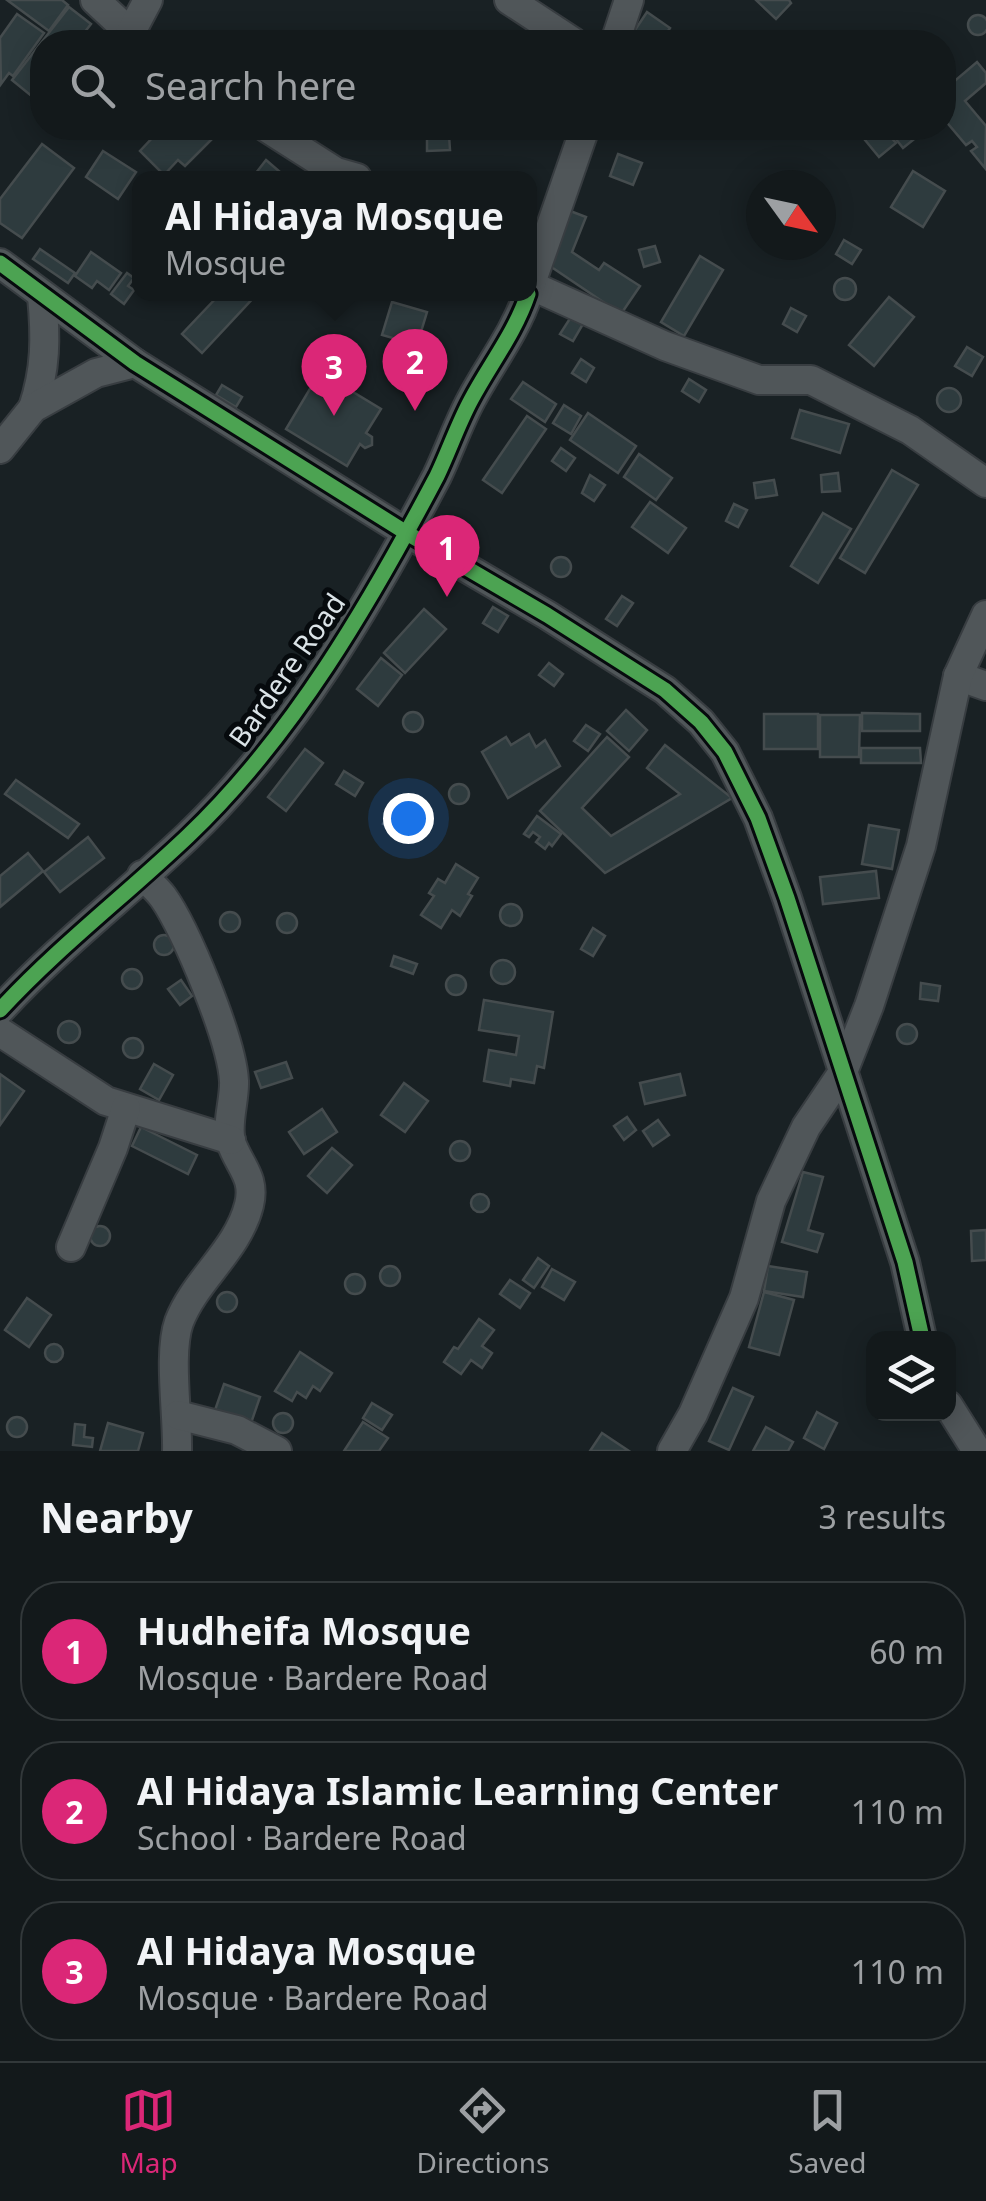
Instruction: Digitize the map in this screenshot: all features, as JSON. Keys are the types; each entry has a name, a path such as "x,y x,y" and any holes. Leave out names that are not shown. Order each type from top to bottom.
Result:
{"street":[{"path":"95,0 125,30"},
{"path":"137,30 148,0"},
{"path":"510,0 555,30"},
{"path":"619,30 629,0"},
{"path":"286,140 334,171"},
{"name":"Bardere Road","path":"537,263 582,140"},
{"path":"0,263 135,363 405,532 561,624 665,690 702,722 726,752 758,818 905,1262 920,1331"},
{"path":"537,285 665,346 760,380 811,380 910,430 986,484"},
{"path":"0,449 33,408 43,378 47,347 42,296"},
{"name":"Bardere Road","path":"0,1010 31,976 189,835 273,740 349,629 405,532 438,474 471,400 519,320 524,301"},
{"path":"33,408 96,373 135,363"},
{"path":"672,1451 693,1414 744,1298 771,1202 806,1127 843,1072 921,846 958,676 986,615"},
{"path":"958,676 986,686"},
{"path":"142,875 163,898 181,932 221,1030 234,1078 231,1140 252,1185 249,1206 237,1235 179,1323 174,1344 177,1451"},
{"path":"0,1032 87,1091 126,1108 231,1140"},
{"path":"71,1248 126,1108"},
{"path":"178,1414 237,1430 278,1451"},
{"path":"956,1418 977,1451"}],"building":[{"path":"7,0 62,0 68,5 48,30"},
{"path":"756,0 789,0 791,3 776,19"},
{"path":"69,7 91,24 86,30 51,30"},
{"path":"647,12 670,28 669,30 635,30"},
{"path":"17,14 40,30 30,30 30,52 13,76 9,73 1,84 0,38"},
{"path":"971,18 985,18 985,32 971,32"},
{"path":"30,57 30,95 12,80"},
{"path":"977,62 986,73 986,83 965,101 986,126 985,168 971,151 977,147 972,141 966,145 956,133 956,80"},
{"path":"150,140 211,140 185,166 178,160 168,171 160,171 140,151"},
{"path":"427,140 449,140 450,150 427,151"},
{"path":"865,140 893,140 896,143 879,157"},
{"path":"897,140 913,140 903,148"},
{"path":"42,144 74,168 22,238 0,223 0,199"},
{"path":"103,151 134,171 118,199 86,177"},
{"path":"618,154 642,163 633,185 610,176"},
{"path":"266,160 279,171 257,171"},
{"path":"913,171 945,191 923,227 891,207"},
{"path":"565,209 586,217 572,252 599,270 604,263 640,286 621,314 544,262"},
{"path":"844,240 861,250 852,264 836,254"},
{"path":"655,246 660,262 644,267 639,250"},
{"path":"40,249 75,273 68,283 33,259"},
{"path":"91,252 121,273 109,290 97,281 92,288 75,276"},
{"path":"700,256 723,270 684,336 661,322"},
{"path":"127,273 132,277 128,286 132,293 124,304 111,294"},
{"path":"845,278 853,281 853,297 845,300 837,297 834,289 837,281"},
{"path":"889,297 914,317 874,366 849,345"},
{"path":"213,301 250,301 202,353 182,334"},
{"path":"392,302 427,312 417,345 382,335"},
{"path":"791,308 806,316 797,332 783,324"},
{"path":"571,317 583,324 573,341 560,334"},
{"path":"967,347 983,357 972,376 955,366"},
{"path":"581,359 594,368 586,382 572,373"},
{"path":"320,372 381,409 366,433 372,437 372,445 365,448 360,444 347,466 286,429"},
{"path":"689,379 706,390 699,402 682,391"},
{"path":"523,382 556,404 545,422 511,399"},
{"path":"222,385 242,397 236,407 216,395"},
{"path":"949,388 961,400 949,412 937,400"},
{"path":"564,405 581,416 571,434 553,423"},
{"path":"800,410 849,424 840,453 792,438"},
{"path":"588,413 636,446 618,473 570,440"},
{"path":"527,416 546,429 502,493 483,480"},
{"path":"561,448 575,458 566,471 552,461"},
{"path":"639,454 672,478 656,500 624,477"},
{"path":"892,470 918,485 865,573 840,558"},
{"path":"838,473 840,491 822,492 821,475"},
{"path":"590,475 605,485 594,501 582,493"},
{"path":"774,480 777,495 756,498 754,483"},
{"path":"650,502 686,528 668,553 632,527"},
{"path":"734,504 747,510 738,527 726,521"},
{"path":"823,513 851,529 818,583 791,566"},
{"path":"561,557 571,567 561,577 551,567"},
{"path":"622,596 633,603 617,626 606,619"},
{"path":"493,607 508,616 498,632 483,623"},
{"path":"424,609 446,629 405,673 384,653"},
{"path":"381,658 402,675 378,706 357,689"},
{"path":"549,663 563,674 554,686 539,675"},
{"path":"626,710 647,730 629,751 607,731"},
{"path":"413,712 423,722 413,732 403,722"},
{"path":"862,713 920,714 920,731 862,731"},
{"path":"764,714 818,714 818,749 764,749"},
{"path":"820,715 860,715 859,757 820,757"},
{"path":"586,725 600,734 588,751 574,741"},
{"path":"529,734 536,747 545,740 560,766 508,798 482,752 506,737 511,745"},
{"path":"607,737 629,757 582,808 611,836 680,794 647,768 665,745 732,798 605,873 540,811"},
{"path":"861,748 920,748 921,763 861,763"},
{"path":"305,749 323,763 286,811 268,797"},
{"path":"344,771 363,783 355,796 336,784"},
{"path":"16,780 79,824 68,838 5,794"},
{"path":"459,784 469,794 459,804 449,794"},
{"path":"394,806 412,817 401,836 383,824"},
{"path":"537,816 561,834 545,849 536,842 540,837 533,832 529,837 524,834"},
{"path":"869,825 899,830 892,869 862,864"},
{"path":"88,837 104,858 60,892 44,872"},
{"path":"28,853 43,871 0,907 0,876"},
{"path":"456,864 478,878 460,916 452,910 441,928 421,915 434,896 429,893 438,879 445,883"},
{"path":"876,871 879,898 823,904 820,877"},
{"path":"507,904 515,904 522,915 515,926 507,926 500,919 500,911"},
{"path":"230,912 240,922 230,932 220,922"},
{"path":"287,913 297,923 287,933 277,923"},
{"path":"593,928 605,936 593,956 581,949"},
{"path":"164,935 174,945 164,955 154,945"},
{"path":"394,956 417,964 413,974 391,966"},
{"path":"503,960 515,972 503,984 491,972"},
{"path":"132,969 142,979 132,989 122,979"},
{"path":"456,975 466,985 456,995 446,985"},
{"path":"181,980 192,996 180,1005 168,989"},
{"path":"921,983 940,986 938,1001 920,999"},
{"path":"484,1000 553,1012 544,1068 537,1066 534,1083 511,1079 510,1086 484,1081 489,1050 516,1055 519,1036 479,1030"},
{"path":"69,1021 77,1024 77,1040 69,1043 61,1040 58,1032 61,1024"},
{"path":"907,1024 917,1034 907,1044 897,1034"},
{"path":"133,1038 143,1048 133,1058 123,1048"},
{"path":"286,1062 292,1078 261,1088 255,1072"},
{"path":"154,1064 173,1075 159,1100 140,1089"},
{"path":"0,1074 24,1091 0,1125"},
{"path":"680,1074 685,1095 645,1104 640,1083"},
{"path":"404,1083 428,1101 405,1132 381,1115"},
{"path":"322,1109 337,1132 304,1154 289,1132"},
{"path":"627,1117 636,1130 624,1140 614,1126"},
{"path":"658,1120 669,1135 653,1146 643,1131"},
{"path":"141,1127 197,1155 188,1174 132,1146"},
{"path":"460,1141 470,1151 460,1161 450,1151"},
{"path":"332,1148 352,1165 327,1193 308,1176"},
{"path":"803,1172 823,1177 808,1230 823,1234 817,1252 782,1242"},
{"path":"480,1194 487,1196 487,1210 480,1212 473,1210 471,1203 473,1196"},
{"path":"100,1226 110,1236 100,1246 90,1236"},
{"path":"986,1230 986,1260 972,1261 971,1231"},
{"path":"538,1258 549,1266 534,1288 523,1280"},
{"path":"390,1266 400,1276 390,1286 380,1276"},
{"path":"768,1266 807,1272 803,1297 764,1291"},
{"path":"552,1269 575,1282 564,1300 542,1287"},
{"path":"355,1274 365,1284 355,1294 345,1284"},
{"path":"510,1280 530,1293 520,1308 500,1294"},
{"path":"227,1292 237,1302 227,1312 217,1302"},
{"path":"764,1292 794,1300 779,1355 749,1347"},
{"path":"27,1298 51,1315 29,1347 5,1330"},
{"path":"479,1319 494,1330 482,1346 492,1353 482,1368 471,1360 461,1374 444,1362"},
{"path":"54,1344 63,1353 54,1362 45,1353"},
{"path":"300,1352 332,1373 320,1391 313,1386 306,1398 297,1392 292,1401 275,1391"},
{"path":"224,1384 260,1397 250,1426 214,1413"},
{"path":"733,1388 753,1397 729,1450 709,1441"},
{"path":"372,1403 392,1415 382,1430 363,1418"},
{"path":"817,1412 837,1423 824,1449 804,1438"},
{"path":"283,1413 293,1423 283,1433 273,1423"},
{"path":"17,1417 27,1427 17,1437 7,1427"},
{"path":"363,1422 388,1438 379,1451 344,1451"},
{"path":"108,1423 143,1433 138,1451 100,1451"},
{"path":"75,1424 85,1425 84,1437 93,1438 92,1447 73,1445"},
{"path":"766,1427 793,1442 788,1451 753,1451"},
{"path":"602,1433 629,1451 590,1451"}],"cycle path":[{"path":"0,263 135,363 405,532 547,615 665,690 701,722 725,752 758,818 787,898 905,1262 920,1331"},
{"path":"0,1010 188,836 226,797 295,712 327,666 411,524 466,409 526,301"}],"place":[{"name":"Al Hidaya Islamic Learning Center","path":"415,411"},
{"name":"Al Hidaya Mosque","path":"334,416"},
{"name":"Hudheifa Mosque","path":"447,597"}]}
